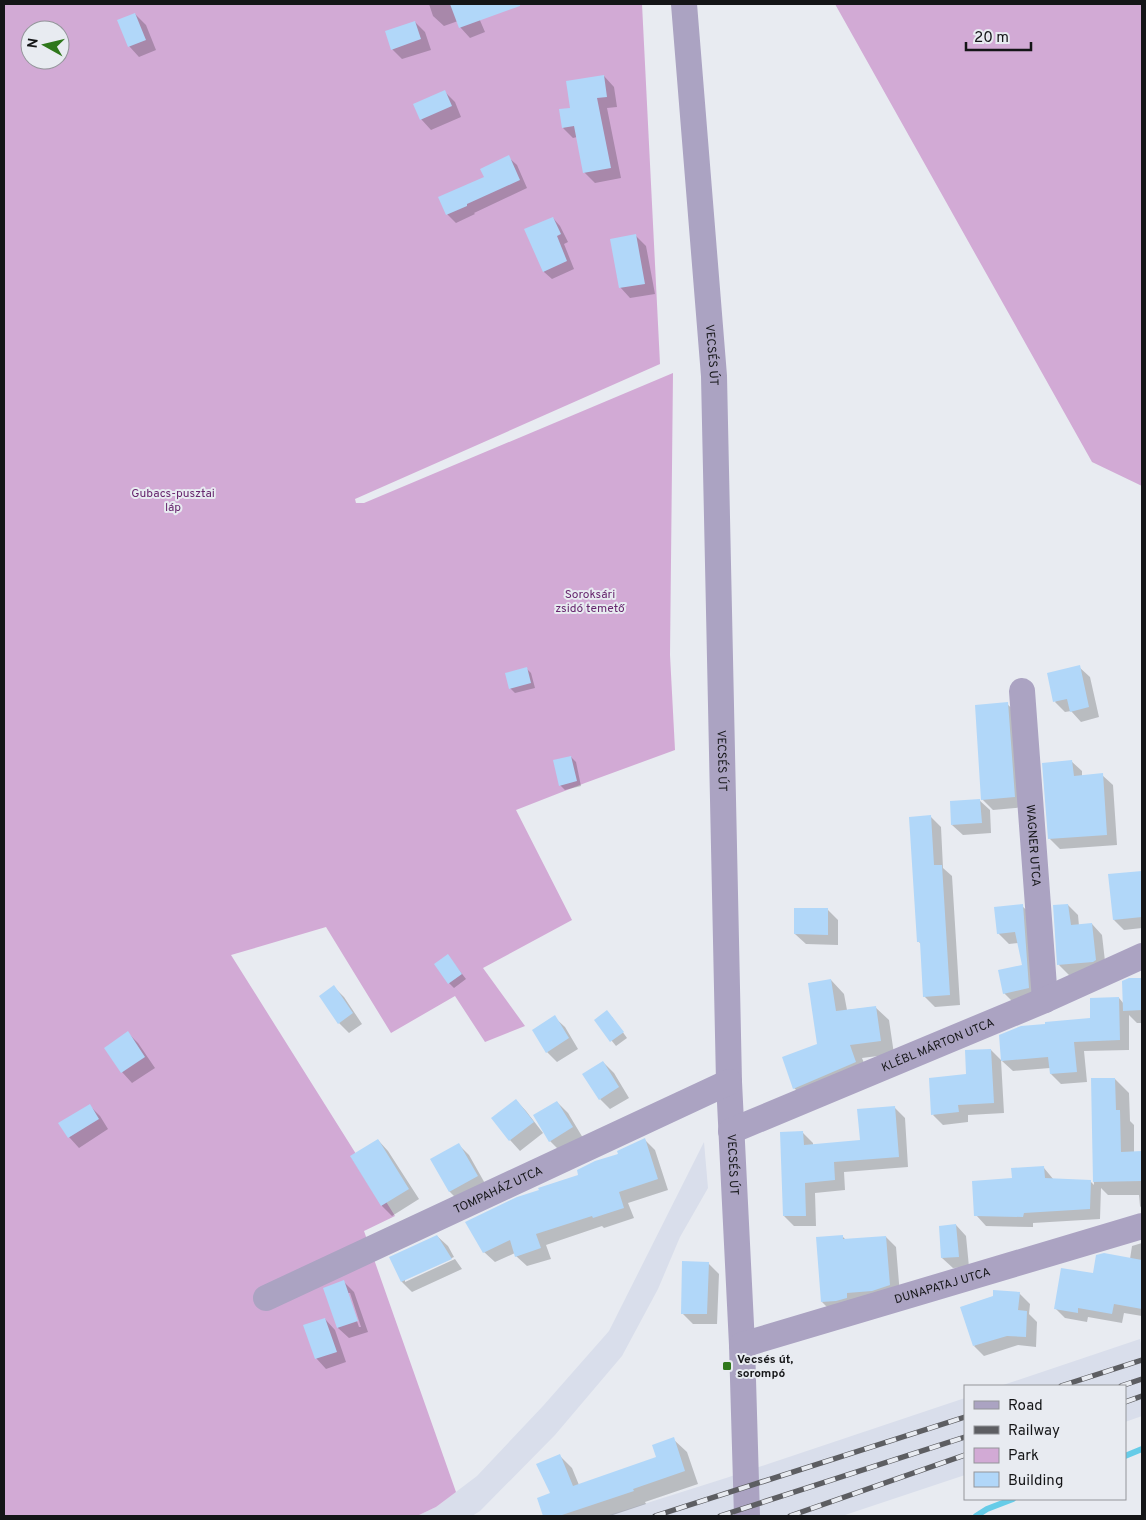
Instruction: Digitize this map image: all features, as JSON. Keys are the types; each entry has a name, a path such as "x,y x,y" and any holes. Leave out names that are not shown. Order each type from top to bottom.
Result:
{"street":[{"name":"VECSÉS ÚT","path":"684,4 714,376 729,1082 742,1345 747,1516"},
{"name":"WAGNER UTCA","path":"1022,691 1045,1000"},
{"name":"KLÉBL MÁRTON UTCA","path":"731,1132 1045,1000 1142,956"},
{"name":"TOMPAHÁZ UTCA","path":"266,1298 729,1082"},
{"name":"DUNAPATAJ UTCA","path":"742,1345 1142,1226"}],"shaded area":[{"path":"704,1142 708,1188 680,1237 658,1289 622,1356 555,1435 480,1511 472,1516 417,1516 436,1507 477,1476 543,1406 609,1331"},
{"path":"1140,1339 1142,1347 1142,1416 1126,1422 1126,1385 1003,1385"},
{"path":"964,1398 964,1475 842,1516 606,1516"}],"green space":[{"path":"4,4 642,4 660,364 355,499 356,503 364,503 673,373 670,655 675,750 516,810 572,920 483,968 525,1026 485,1042 455,996 391,1033 326,927 231,955 395,1216 364,1231 456,1492 436,1507 417,1516 4,1516"},
{"path":"835,4 1142,4 1142,486 1092,462"}],"building":[{"path":"450,4 520,4 520,6 459,28"},
{"path":"135,13 146,40 128,47 117,20"},
{"path":"415,21 421,39 391,50 385,31"},
{"path":"604,75 607,97 597,98 611,168 583,173 574,126 562,128 559,109 570,108 566,81"},
{"path":"445,90 452,106 420,120 413,104"},
{"path":"509,155 520,180 446,215 438,197 484,177 480,169"},
{"path":"553,217 561,234 557,236 567,261 543,272 524,229"},
{"path":"636,234 645,284 619,288 610,239"},
{"path":"1080,665 1089,707 1070,712 1067,699 1053,702 1047,673"},
{"path":"527,667 531,683 509,689 505,673"},
{"path":"1008,702 1015,797 981,800 975,705"},
{"path":"571,756 577,781 559,786 553,760"},
{"path":"1072,760 1074,776 1103,773 1107,835 1048,839 1042,763"},
{"path":"980,799 982,823 951,825 950,801"},
{"path":"931,815 934,865 942,865 950,995 923,997 920,942 917,942 909,817"},
{"path":"1142,871 1142,917 1113,920 1108,874"},
{"path":"1023,904 1029,988 1003,994 998,970 1022,965 1015,932 997,934 994,907"},
{"path":"1068,904 1071,925 1092,923 1096,960 1093,962 1057,965 1053,905"},
{"path":"794,908 828,908 828,935 794,934"},
{"path":"448,954 462,974 448,984 434,964"},
{"path":"1129,978 1142,978 1142,1010 1123,1011 1122,981"},
{"path":"831,979 836,1011 876,1006 881,1041 850,1045 856,1062 793,1089 782,1057 817,1044 808,983"},
{"path":"334,985 353,1013 338,1024 319,996"},
{"path":"1119,997 1120,1040 1074,1042 1077,1072 1050,1074 1048,1057 1001,1061 999,1035 1021,1026 1090,1018 1090,998"},
{"path":"607,1010 624,1032 610,1042 594,1020"},
{"path":"555,1015 569,1038 546,1053 532,1030"},
{"path":"128,1031 145,1057 121,1073 104,1048"},
{"path":"991,1049 994,1103 958,1105 959,1112 931,1115 929,1078 966,1074 965,1050"},
{"path":"603,1061 619,1087 599,1100 582,1074"},
{"path":"1091,1078 1115,1078 1116,1110 1120,1110 1121,1152 1142,1151 1142,1181 1093,1182"},
{"path":"516,1099 534,1122 509,1141 491,1118"},
{"path":"557,1101 573,1127 549,1142 533,1115"},
{"path":"90,1104 99,1119 68,1138 58,1123"},
{"path":"895,1106 899,1157 834,1162 835,1180 805,1183 806,1216 783,1216 780,1132 803,1131 804,1145 860,1140 857,1109"},
{"path":"645,1138 658,1179 619,1192 624,1208 536,1234 541,1248 515,1257 510,1240 483,1253 465,1222 517,1197 539,1190 538,1188 578,1175 577,1170 595,1161 618,1154 617,1151"},
{"path":"378,1139 409,1189 381,1206 350,1156"},
{"path":"459,1143 478,1176 449,1192 430,1159"},
{"path":"1044,1166 1045,1178 1091,1180 1090,1209 1024,1213 1023,1217 974,1216 972,1181 1012,1178 1011,1168"},
{"path":"956,1224 959,1257 941,1258 939,1226"},
{"path":"437,1235 452,1259 401,1282 389,1257"},
{"path":"843,1235 843,1239 886,1236 890,1285 872,1291 847,1293 847,1298 836,1301 821,1302 816,1237"},
{"path":"1104,1253 1142,1260 1142,1309 1114,1304 1112,1314 1078,1308 1078,1313 1054,1309 1061,1268 1093,1273 1096,1255"},
{"path":"682,1261 709,1262 707,1314 681,1314"},
{"path":"344,1280 358,1321 337,1328 323,1288"},
{"path":"993,1290 1020,1292 1018,1310 1027,1311 1026,1337 1007,1336 973,1346 960,1307 993,1296"},
{"path":"325,1318 337,1352 315,1359 303,1325"},
{"path":"674,1437 685,1471 633,1489 634,1491 559,1516 543,1516 537,1498 550,1493 536,1464 560,1454 573,1486 656,1457 652,1445"}],"waterway":[{"path":"1126,1456 1142,1449"},
{"path":"976,1516 987,1509 1010,1500"}],"railway":[{"path":"1064,1385 1142,1360"},
{"path":"1124,1385 1142,1379"},
{"path":"1126,1402 1142,1396"},
{"path":"655,1516 964,1417"},
{"path":"720,1516 964,1437"},
{"path":"790,1516 964,1455"}],"place":[{"name":"Vecsés út, sorompó","path":"727,1366"}],"park label":[{"name":"Gubacs-pusztai láp","path":"173,500"},
{"name":"Soroksári zsidó temető","path":"590,601"}]}
